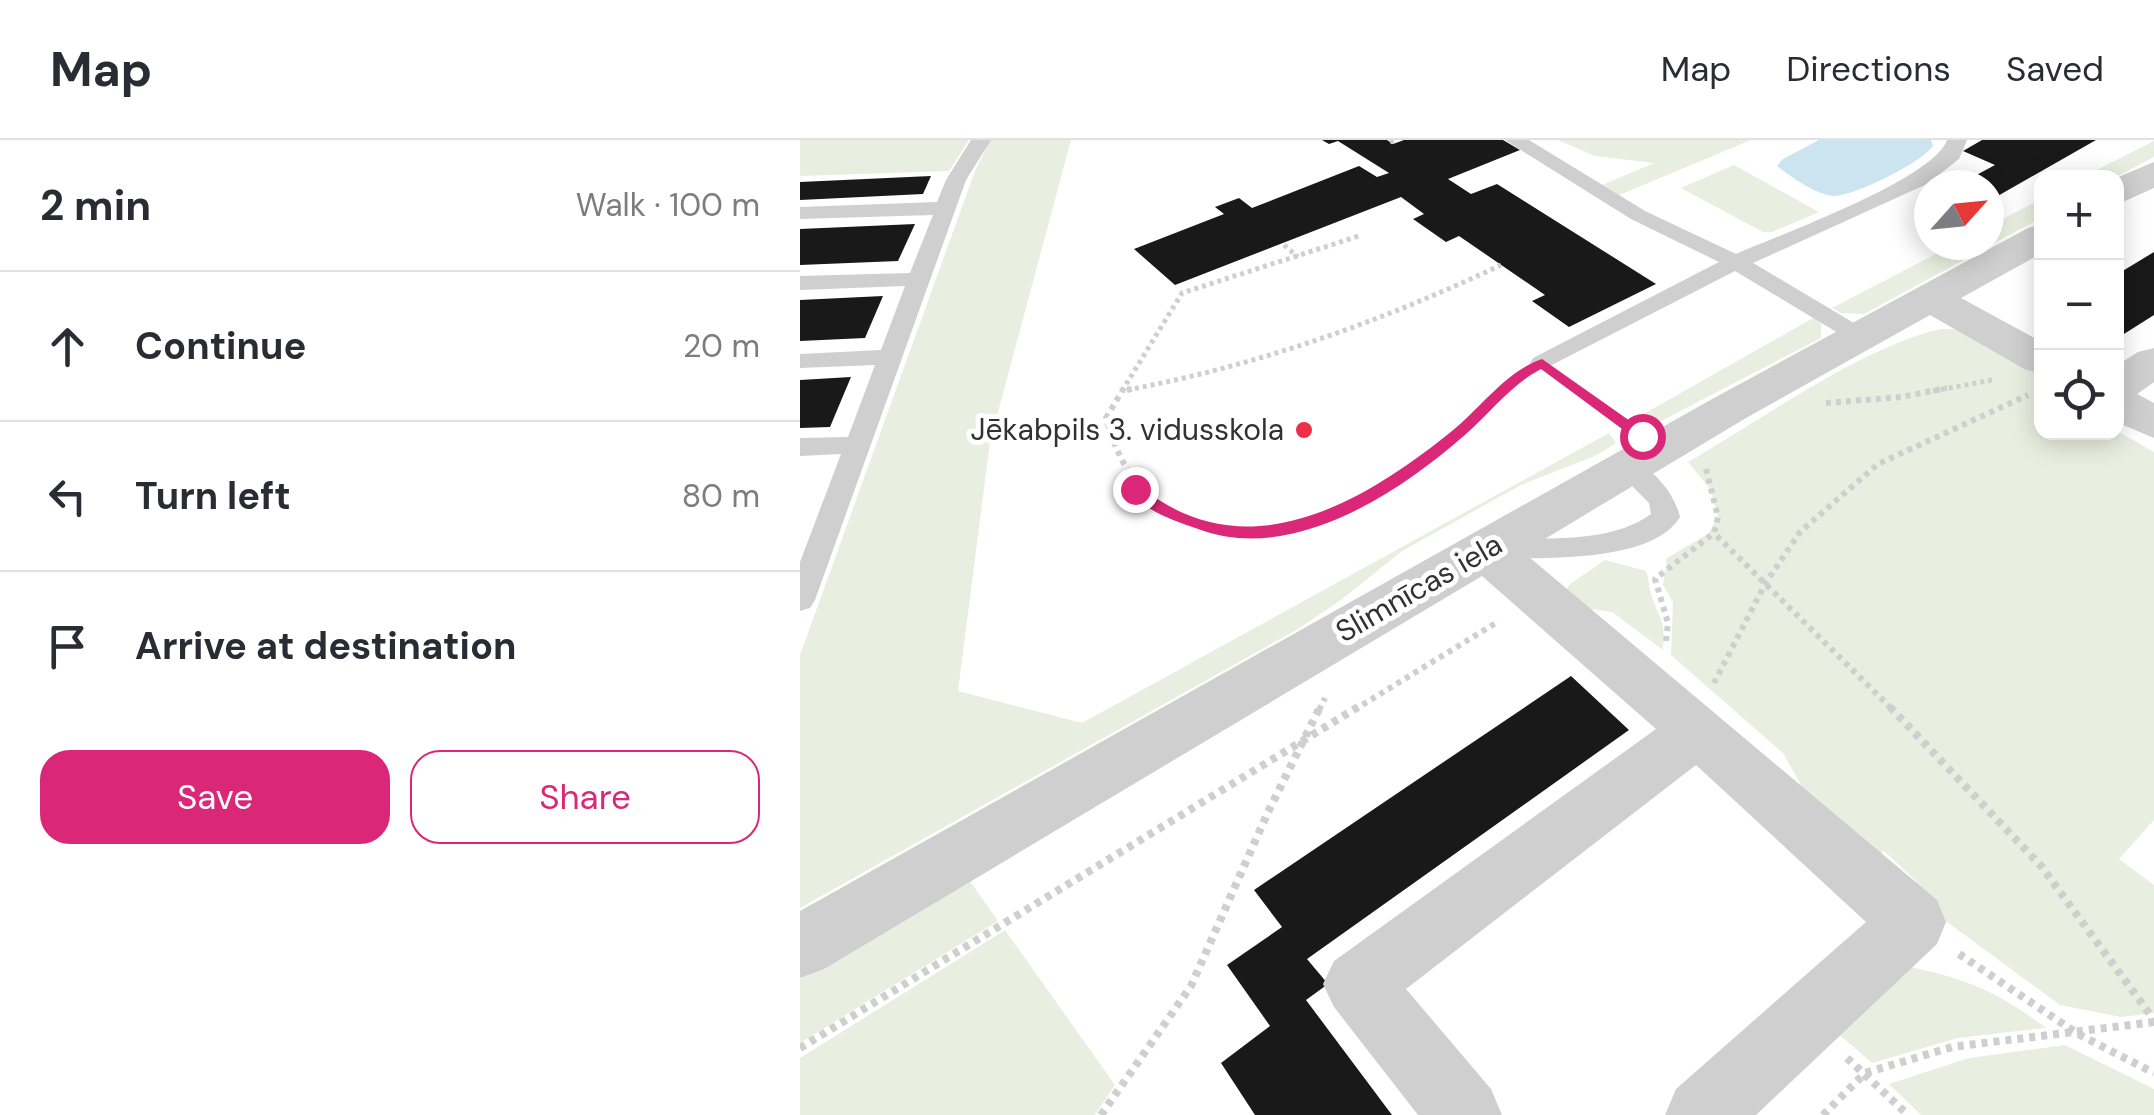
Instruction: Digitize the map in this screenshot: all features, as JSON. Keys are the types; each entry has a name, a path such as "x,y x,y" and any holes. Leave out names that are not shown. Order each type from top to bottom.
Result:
{"street":[{"path":"2124,190 2154,173"},
{"name":"Slimnīcas iela","path":"800,947 1484,549 1626,446 1680,438 2034,240"},
{"path":"1930,298 2028,376"},
{"path":"2124,382 2154,362"},
{"path":"2124,406 2154,422"},
{"path":"1484,549 1913,922 1702,1115"},
{"path":"1465,1115 1358,984 1676,712"}],"lane":[{"path":"800,600 812,541 858,444 956,180 981,140"},
{"path":"1515,140 1638,215 1736,262 1860,336"},
{"path":"1542,363 1736,262 1920,180 1952,154 1957,140"},
{"path":"800,213 945,208"},
{"path":"800,284 919,279"},
{"path":"800,361 891,357"},
{"path":"800,448 858,444"},
{"path":"1484,549 1605,542 1647,532 1666,518 1667,508 1626,446"}],"path":[{"path":"1362,234 1182,293 1106,418 1115,456 1135,489 1159,509 1222,532 1313,523 1362,500 1459,433 1522,373 1542,363 1626,446"},
{"path":"1284,245 1298,257"},
{"path":"1126,390 1322,342 1415,307 1501,265"},
{"path":"1822,404 1901,397 2028,376"},
{"path":"1676,712 1718,672 1766,584 1800,532 1878,464 2028,376"},
{"path":"1676,712 1668,623 1655,579 1714,533 1718,518 1714,488 1700,453 1680,438"},
{"path":"1714,533 1877,692 2040,866 2154,1021 2078,1034 1952,1047 1864,1073 1823,1115"},
{"path":"800,1048 1540,596"},
{"path":"1102,1115 1190,986 1268,812 1362,620"},
{"path":"1913,922 2078,1034 2154,1073"},
{"path":"1805,1021 1908,1115"}],"green space":[{"path":"800,140 969,140 949,171 800,176"},
{"path":"990,140 1071,140 990,442 958,691 1082,723 1609,433 1616,443 1597,455 1521,485 1402,551 1298,629 800,908 800,655 975,171"},
{"path":"1558,140 1751,140 1617,196 1600,186 1654,163 1595,156"},
{"path":"2154,141 2154,157 2124,173 2097,170"},
{"path":"1734,165 1819,212 1772,232 1763,232 1681,188"},
{"path":"2034,203 2034,222 2004,238 2004,218"},
{"path":"1924,260 1964,260 1864,314 1841,313 1832,308"},
{"path":"1815,317 1821,324 1821,338 1644,430 1633,420"},
{"path":"1940,329 1962,329 2034,368 2034,440 2124,440 2124,435 2154,452 2154,820 2119,859 2154,885 2154,1013 2121,1017 2060,1005 1905,891 1916,881 1884,851 1868,864 1824,826 1783,753 1671,655 1673,602 1663,585 1667,558 1708,534 1718,517 1710,489 1688,462 1844,368 1909,338"},
{"path":"1605,560 1646,571 1663,626 1663,650 1612,612 1583,608 1564,593 1570,584"},
{"path":"969,880 998,921 800,1043 800,979"},
{"path":"1005,930 1115,1085 1095,1115 800,1115 800,1058"},
{"path":"1905,966 1980,988 2046,1028 1958,1038 1872,1063 1836,1032"},
{"path":"2065,1045 2154,1089 2154,1115 1921,1115 1889,1084 1969,1058"}],"water":[{"path":"1819,140 1931,140 1933,146 1887,177 1834,196 1812,189 1777,166"}],"building":[{"path":"1322,140 1387,140 1393,144 1404,140 1503,140 1520,150 1448,179 1471,194 1497,184 1656,284 1569,327 1532,301 1545,295 1459,236 1446,242 1413,219 1424,214 1401,197 1175,285 1134,249 1224,214 1215,207 1239,198 1252,208 1359,166 1377,177 1389,173 1338,141 1329,144"},
{"path":"1982,140 2096,140 2043,170 2034,170 2034,175 2004,192 2004,170 1986,170 1995,165 1963,151"},
{"path":"931,176 923,194 800,200 800,182"},
{"path":"915,224 898,261 800,265 800,229"},
{"path":"2154,252 2154,315 2124,334 2124,270"},
{"path":"883,296 865,338 800,341 800,300"},
{"path":"851,377 830,427 800,428 800,380"},
{"path":"1571,676 1629,730 1307,959 1328,984 1306,1000 1392,1115 1255,1115 1221,1063 1270,1026 1227,965 1282,927 1254,890"}],"place":[{"name":"Jēkabpils 3. vidusskola","path":"1304,430"}],"route":[{"path":"1135,489 1159,509 1222,532 1284,529 1313,523 1362,500 1410,470 1459,433 1522,373 1542,363 1642,436"}]}
